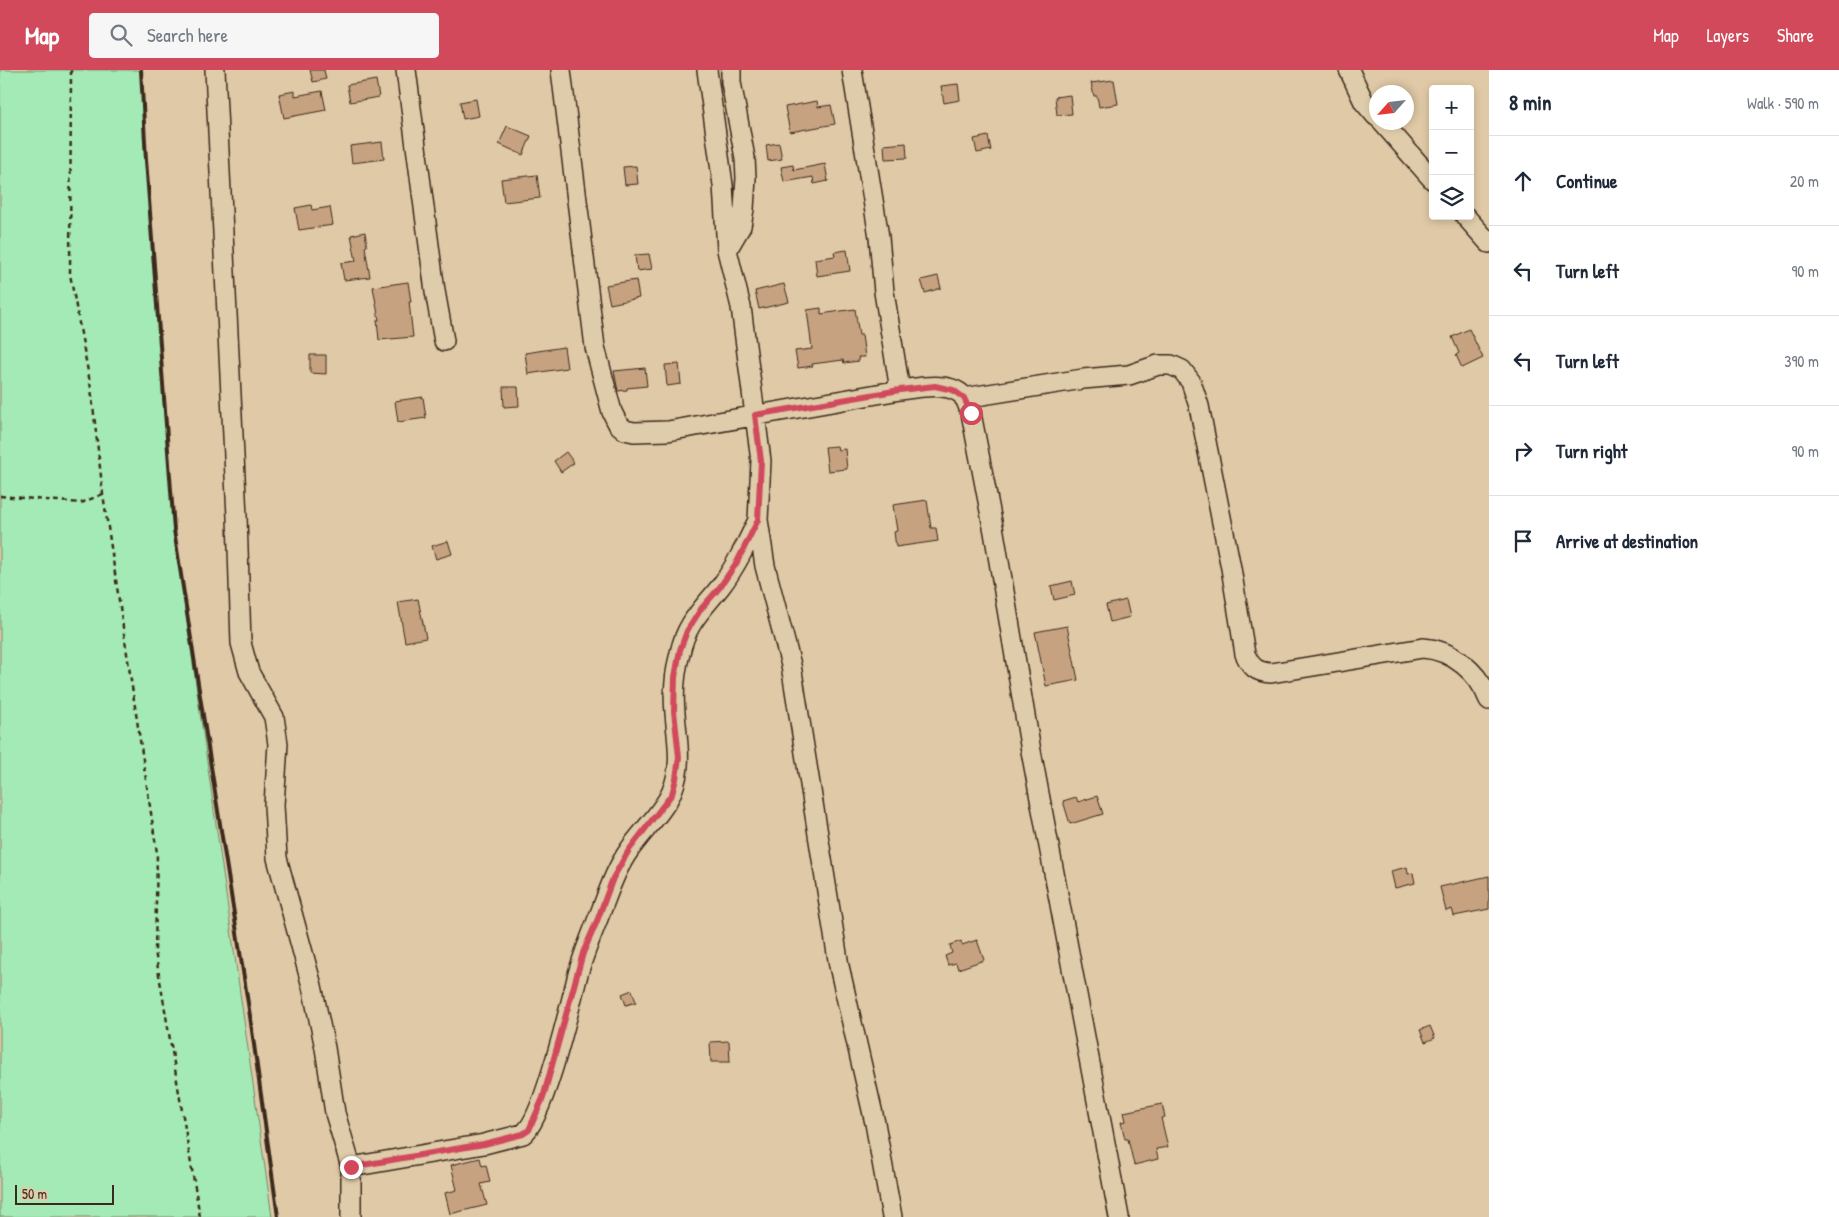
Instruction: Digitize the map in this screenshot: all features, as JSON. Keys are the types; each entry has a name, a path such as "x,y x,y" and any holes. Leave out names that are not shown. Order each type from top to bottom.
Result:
{"street":[{"path":"216,70 241,643 249,672 274,716 278,744 274,805 277,858 312,986 325,1048 335,1113 351,1167 351,1217"},
{"path":"406,70 435,291 444,341"},
{"path":"562,70 595,347 612,412 618,424 625,430 634,432 668,432 900,390 935,386 953,390 964,398 971,413 994,532 1030,751 1119,1217"},
{"path":"707,70 723,185 727,250 741,307 761,461 758,520 765,566 792,665 814,816 839,966 874,1123 892,1217"},
{"path":"727,250 741,226 746,178 745,158 731,82 731,70"},
{"path":"852,70 879,237 884,292 900,390"},
{"path":"1352,71 1364,102 1369,108"},
{"path":"1389,130 1429,175"},
{"path":"1469,220 1489,243"},
{"path":"964,398 1083,379 1130,375 1158,365 1172,365 1182,370 1191,382 1199,406 1231,568 1245,654 1250,665 1260,672 1271,673 1423,648 1437,649 1469,668 1482,684 1489,700"},
{"path":"351,1167 484,1144 523,1134 529,1130 543,1098 583,953 613,878 629,850 672,794 679,757 674,711 675,677 680,650 687,631 701,609 720,587 737,562 758,520"}],"path":[{"path":"71,70 70,274 91,388 103,494 157,853 155,951 200,1217"},
{"path":"0,496 80,503 103,494"}],"green space":[{"path":"0,70 141,70 174,530 272,1217 0,1217"}],"building":[{"path":"310,70 324,70 326,79 313,82"},
{"path":"376,80 379,97 350,102 347,85"},
{"path":"1114,80 1118,104 1099,107 1097,96 1094,96 1091,83"},
{"path":"958,84 960,100 944,103 941,86"},
{"path":"295,91 295,96 322,91 326,110 284,118 279,94"},
{"path":"1070,95 1072,114 1057,115 1055,97"},
{"path":"476,99 479,116 463,119 460,102"},
{"path":"817,101 818,107 831,105 835,124 790,132 785,107"},
{"path":"507,126 531,136 523,155 499,144"},
{"path":"988,136 991,150 977,153 974,139"},
{"path":"382,142 384,159 352,163 350,146"},
{"path":"779,143 782,159 768,161 766,145"},
{"path":"906,143 907,158 885,159 884,145"},
{"path":"825,164 828,181 814,184 813,177 784,182 781,167 793,165 794,170"},
{"path":"636,166 638,184 625,185 623,167"},
{"path":"537,175 540,198 504,202 501,179"},
{"path":"311,205 312,210 330,207 333,225 299,230 295,208"},
{"path":"365,232 367,246 365,247 370,277 344,280 341,263 356,261 351,235"},
{"path":"847,250 850,271 817,276 815,259 835,256 834,252"},
{"path":"649,254 652,269 637,271 635,255"},
{"path":"938,276 941,288 925,293 921,280"},
{"path":"636,280 639,298 610,304 606,285"},
{"path":"408,282 413,337 379,340 377,320 379,320 373,287"},
{"path":"784,284 789,302 759,309 755,291"},
{"path":"821,308 821,314 855,309 859,335 862,335 865,357 858,357 859,361 844,363 843,360 798,368 795,351 812,349 807,310"},
{"path":"1469,329 1483,358 1462,368 1456,355 1459,353 1452,337"},
{"path":"564,347 567,368 528,374 525,353"},
{"path":"310,355 326,355 326,374 310,373"},
{"path":"679,364 681,384 667,386 665,365"},
{"path":"645,368 647,386 618,391 614,371"},
{"path":"503,387 518,387 519,406 504,407"},
{"path":"423,397 426,418 398,422 395,401"},
{"path":"837,446 838,450 845,449 847,469 828,471 825,447"},
{"path":"566,452 574,463 561,472 554,461"},
{"path":"927,500 931,528 936,528 938,541 896,547 894,532 897,531 893,505"},
{"path":"448,541 452,554 436,559 432,546"},
{"path":"1072,581 1075,595 1054,600 1051,586"},
{"path":"418,599 426,638 405,642 398,602"},
{"path":"1126,600 1130,617 1110,622 1106,605"},
{"path":"1067,626 1078,680 1046,686 1035,632"},
{"path":"1097,796 1103,814 1070,824 1063,801 1076,797 1078,802"},
{"path":"1407,867 1408,874 1413,873 1415,883 1395,888 1391,871"},
{"path":"1489,876 1489,909 1454,916 1452,909 1446,911 1440,887"},
{"path":"977,940 984,960 958,969 956,963 948,965 945,956 952,953 950,945 961,941 962,945"},
{"path":"632,990 636,1002 626,1005 622,994"},
{"path":"1430,1026 1435,1038 1425,1042 1420,1030"},
{"path":"729,1041 730,1062 711,1062 710,1042"},
{"path":"1162,1104 1165,1117 1161,1118 1168,1147 1156,1149 1158,1159 1134,1165 1128,1139 1125,1139 1121,1122 1126,1121 1124,1112"},
{"path":"480,1158 482,1166 486,1165 490,1182 481,1184 487,1205 450,1214 445,1193 457,1190 451,1165"}],"railway":[{"path":"141,70 174,530 250,1016 278,1217"}],"route":[{"path":"351,1167 484,1144 523,1134 529,1130 543,1098 583,953 613,878 629,850 672,794 679,757 674,711 675,677 680,650 687,631 701,609 720,587 737,562 758,520 761,461 755,415 900,390 935,386 953,390 964,398 971,413"}]}
